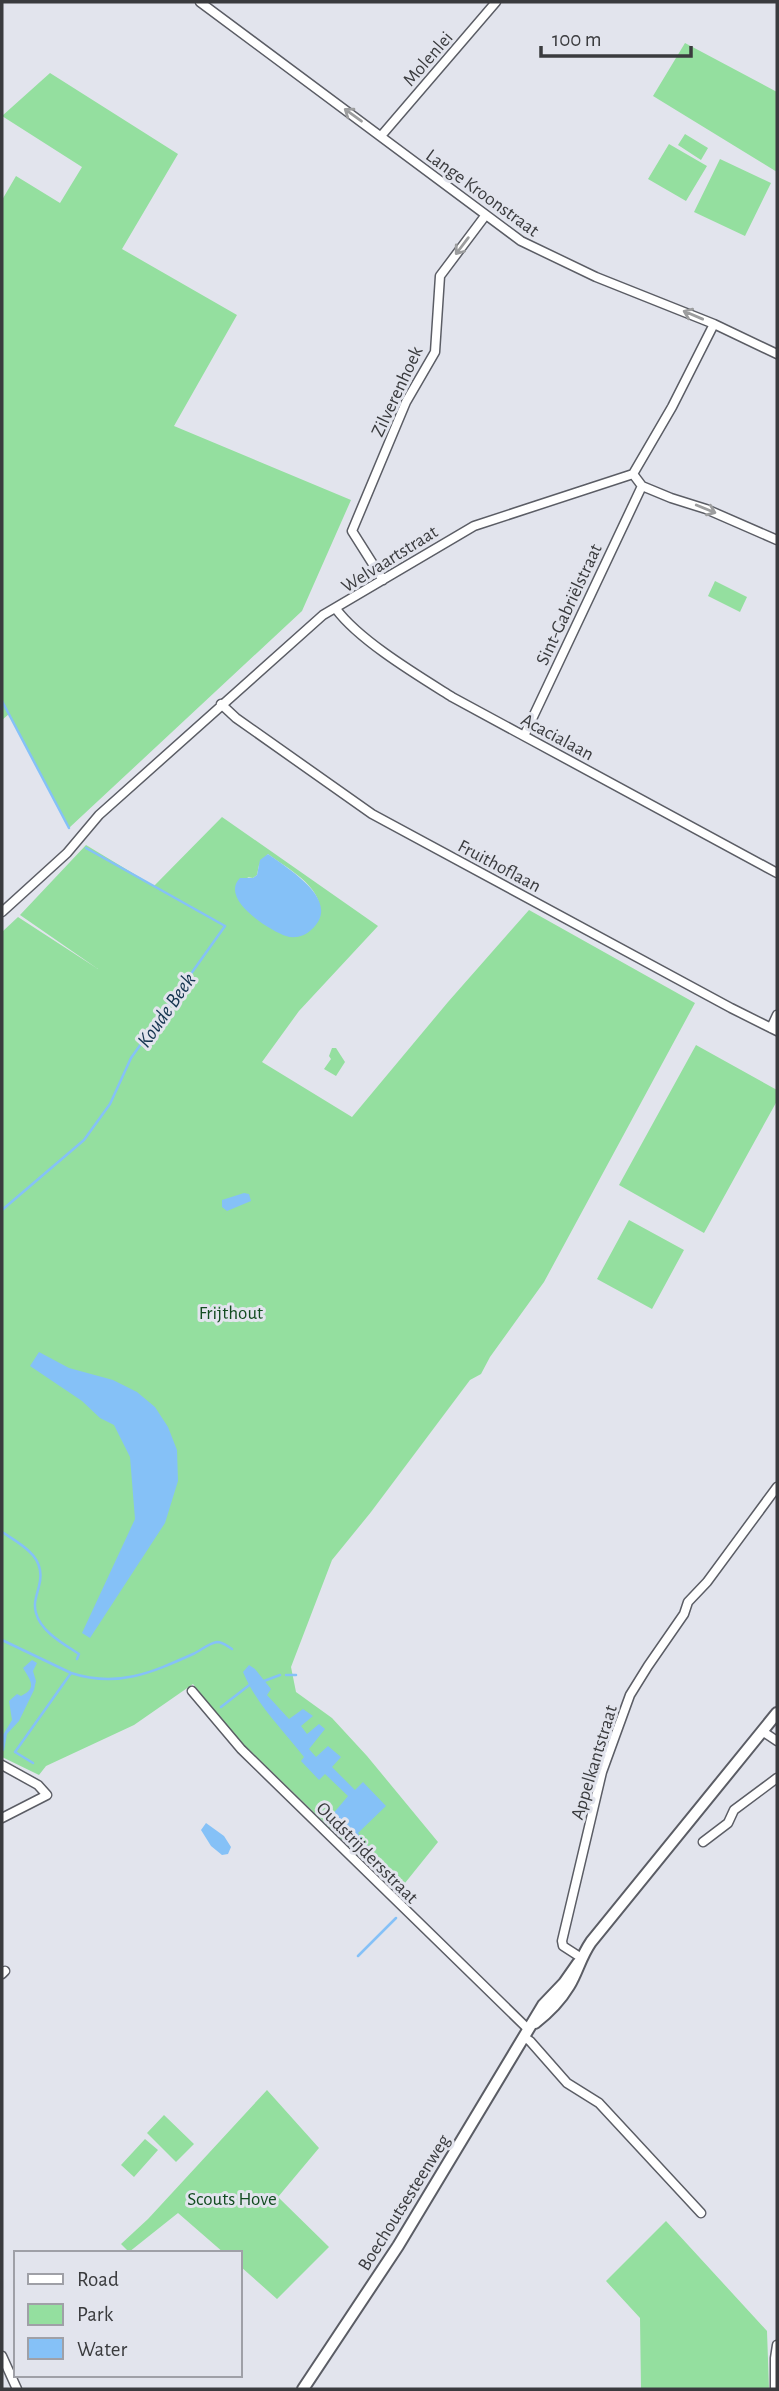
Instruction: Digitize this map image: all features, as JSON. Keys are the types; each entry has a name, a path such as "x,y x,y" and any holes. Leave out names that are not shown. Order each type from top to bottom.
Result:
{"street":[{"name":"Lange Kroonstraat","path":"200,2 521,242 549,253 564,263 714,324 777,354"},
{"name":"Molenlei","path":"381,136 496,2"},
{"name":"Zilverenhoek","path":"383,580 352,531 406,402 435,352 440,276 485,216"},
{"path":"714,324 672,407 633,474 642,486 706,509 777,540"},
{"name":"Welvaartstraat","path":"2,912 67,853 99,815 323,615 474,526 633,474"},
{"name":"Sint-Gabriëlstraat","path":"524,736 642,486"},
{"name":"Acacialaan","path":"336,609 347,624 421,678 777,873"},
{"name":"Fruithoflaan","path":"221,704 236,718 372,814 774,1029"},
{"path":"774,1029 777,1015"},
{"name":"Appelkantstraat","path":"579,1960 563,1946 562,1941 602,1772 629,1699 697,1589 707,1582 777,1487"},
{"name":"Oudstrijdersstraat","path":"192,1691 241,1749 526,2033 566,2084 599,2103 701,2213"},
{"name":"Boechoutsesteenweg","path":"303,2389 398,2246 526,2033 570,1984 579,1960 777,1713"},
{"path":"762,1731 777,1741"},
{"path":"2,1765 38,1785 47,1795 2,1818"},
{"path":"703,1842 728,1824 734,1810 777,1778"},
{"path":"775,2389 777,2345"},
{"path":"2,2356 18,2389"}],"green space":[{"path":"685,43 777,92 777,172 653,96"},
{"path":"50,73 178,154 122,249 237,315 174,426 351,500 302,611 69,828 9,714 2,720 2,200 16,176 60,203 82,167 2,116"},
{"path":"685,134 708,148 701,160 678,145"},
{"path":"669,144 707,166 686,201 648,179"},
{"path":"720,159 771,183 745,236 694,212"},
{"path":"715,581 747,597 740,612 708,596"},
{"name":"Frijthout","path":"222,817 378,926 299,1011 262,1062 352,1117 529,910 695,1003 544,1282 490,1357 481,1374 470,1380 332,1560 291,1667 296,1692 332,1718 438,1842 397,1893 234,1735 193,1684 134,1725 46,1766 39,1775 2,1757 2,932 18,917 98,969 20,915 86,845 154,886","holes":["268,854 312,889 320,908 319,919 247,877 253,878 257,875 259,865"]},
{"path":"696,1045 777,1090 777,1101 704,1233 619,1185"},
{"path":"332,1048 336,1048 345,1062 336,1076 324,1069 331,1059 329,1056"},
{"path":"629,1220 684,1250 652,1309 597,1279"},
{"name":"Scouts Hove","path":"267,2090 319,2148 278,2197 329,2247 277,2299 242,2268 242,2251 222,2251 178,2213 128,2251 121,2244 148,2219"},
{"path":"164,2115 194,2144 176,2162 147,2133"},
{"path":"145,2139 158,2150 134,2177 121,2165"},
{"path":"666,2221 767,2331 769,2389 641,2389 640,2318 606,2281"}],"water":[{"path":"268,854 299,877 317,897 321,908 319,919 311,930 303,935 289,937 278,933 249,913 236,895 235,886 240,878 253,878 257,875 260,860"},
{"path":"249,1194 251,1201 227,1211 222,1207 222,1200"},
{"path":"39,1352 69,1368 113,1380 137,1392 155,1407 168,1427 177,1450 178,1481 165,1523 90,1638 82,1633 135,1519 130,1457 114,1425 100,1418 82,1401 30,1366"},
{"path":"32,1660 37,1663 33,1671 36,1681 34,1690 19,1721 7,1734 4,1751 3,1735 12,1720 9,1701 17,1694 21,1696 26,1693 31,1687 23,1668"},
{"path":"249,1665 271,1689 267,1695 289,1719 303,1709 313,1716 301,1726 307,1734 319,1724 325,1729 309,1749 316,1757 328,1746 341,1757 332,1767 355,1790 363,1782 386,1806 358,1833 384,1868 383,1872 378,1872 379,1868 332,1815 348,1796 325,1774 319,1780 301,1761 304,1757 262,1706 248,1684 243,1672"},
{"path":"206,1823 224,1836 231,1847 228,1854 222,1855 211,1846 201,1830"}],"waterway":[{"name":"Koude Beek","path":"2,701 69,828"},
{"name":"Koude Beek","path":"2,1210 84,1140 110,1104 131,1058 225,926 86,848"},
{"path":"2,1532 25,1547 36,1560 41,1576 36,1613 43,1626 54,1637 79,1654 77,1659"},
{"name":"Koude Beek","path":"2,1640 71,1673"},
{"path":"33,1763 15,1752 71,1673 119,1679 163,1667 217,1642 232,1649"},
{"path":"264,1681 280,1675"},
{"path":"286,1675 296,1675"},
{"path":"221,1707 252,1683"},
{"path":"358,1956 396,1918"}]}
